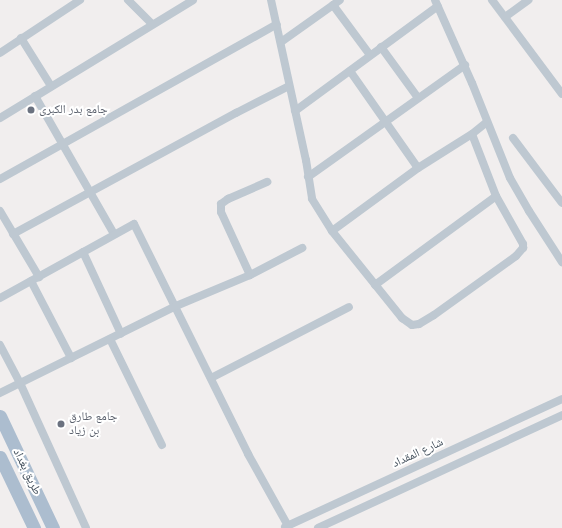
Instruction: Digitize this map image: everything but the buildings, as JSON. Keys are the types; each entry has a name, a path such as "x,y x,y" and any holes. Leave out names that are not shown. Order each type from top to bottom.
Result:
{"main road":[{"name":"طريق بغداد","path":"0,416 53,528"},
{"name":"طريق بغداد","path":"0,457 31,525"},
{"path":"0,474 13,484"}],"street":[{"path":"0,53 80,0"},
{"path":"128,0 152,24"},
{"path":"0,118 193,0"},
{"path":"271,0 281,42 312,199 332,231 402,318 412,325 418,324 521,252 523,244 496,196 472,134"},
{"path":"492,0 562,94"},
{"path":"505,17 528,0"},
{"path":"281,42 336,2 370,55"},
{"path":"295,111 350,71 437,3 465,65 510,178 529,211 562,262"},
{"path":"0,179 277,24"},
{"path":"21,38 51,86"},
{"path":"381,47 418,98"},
{"path":"308,177 465,65"},
{"path":"350,71 418,168"},
{"path":"13,234 289,86"},
{"path":"35,96 114,234"},
{"path":"332,231 418,168 472,134 487,122"},
{"path":"513,138 562,203"},
{"path":"250,275 221,212 221,204 228,198 267,182"},
{"path":"375,285 496,196"},
{"path":"0,211 39,276"},
{"path":"0,298 134,224 176,306 248,454 286,527"},
{"path":"0,393 176,306 250,275 302,248"},
{"path":"83,252 121,334"},
{"path":"31,281 71,358"},
{"path":"211,378 349,307"},
{"path":"110,339 162,445"},
{"path":"0,345 20,383 86,528"},
{"name":"شارع المقداد","path":"286,527 562,399"},
{"path":"318,528 562,415"}],"place":[{"name":"جامع بدر الكبرى","path":"31,110"},
{"name":"جامع طارق بن زياد","path":"61,424"}]}
